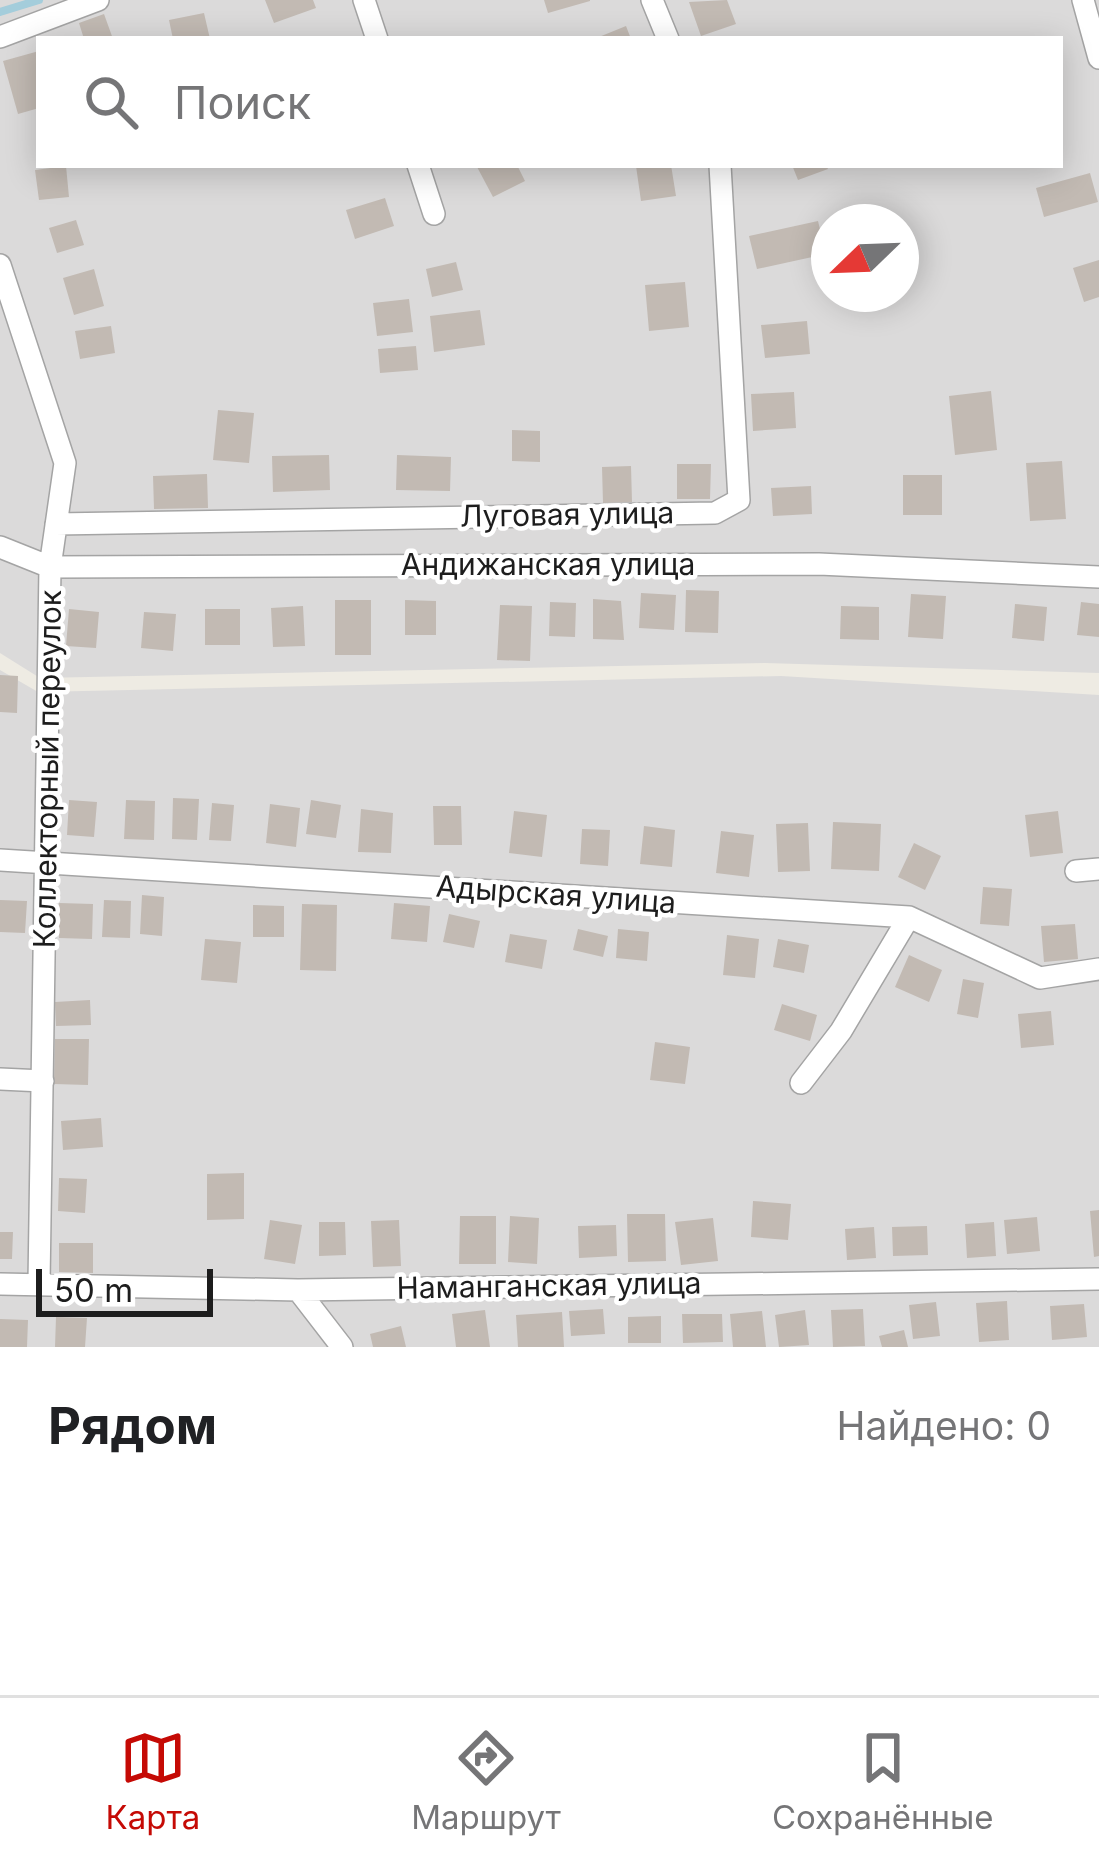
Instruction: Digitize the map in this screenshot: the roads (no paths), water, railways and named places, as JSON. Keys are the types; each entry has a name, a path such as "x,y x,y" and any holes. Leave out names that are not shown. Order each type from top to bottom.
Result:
{"street":[{"path":"0,37 98,0"},
{"path":"364,0 376,36"},
{"path":"652,0 667,36"},
{"path":"1083,0 1099,58"},
{"path":"419,168 434,214"},
{"name":"Луговая улица","path":"56,524 715,513 739,500 719,168"},
{"name":"Коллекторный переулок","path":"0,266 64,463 50,567 39,1283"},
{"name":"Андижанская улица","path":"0,547 50,567 818,563 1099,577"},
{"name":"Адырская улица","path":"0,860 909,917 1040,978 1099,969"},
{"path":"801,1083 841,1031 909,917"},
{"path":"0,1079 43,1081"},
{"name":"Наманганская улица","path":"0,1284 298,1290 1099,1279"},
{"path":"298,1290 343,1347"}],"waterway":[{"path":"0,12 39,0"}]}
